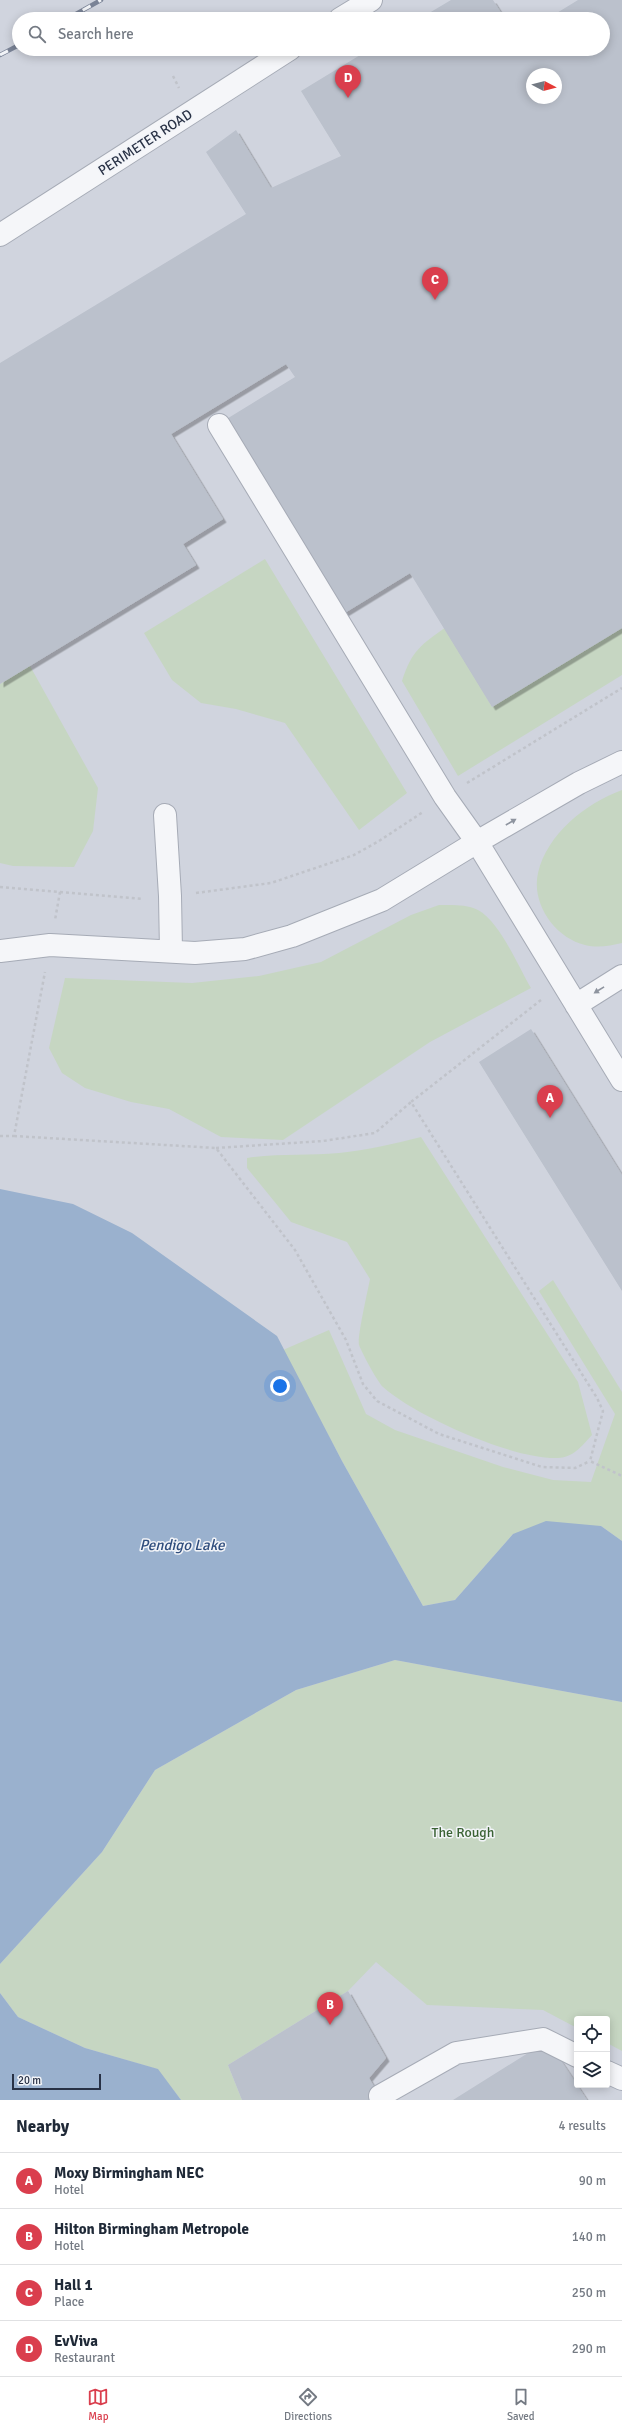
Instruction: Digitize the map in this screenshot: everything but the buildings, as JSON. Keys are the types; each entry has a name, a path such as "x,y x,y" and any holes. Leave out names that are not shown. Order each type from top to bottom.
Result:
{"lane":[{"path":"351,12 371,0"},
{"name":"PERIMETER ROAD","path":"0,235 279,56"},
{"path":"218,425 446,797 477,842 622,1080"},
{"path":"0,951 50,945 195,953 245,949 292,936 382,900 477,842 579,783 622,762"},
{"path":"165,815 170,896 171,952"},
{"path":"576,1005 622,976"},
{"path":"380,2096 456,2054 543,2039 574,2054"},
{"path":"610,2073 622,2079"}],"path":[{"path":"0,887 144,900 272,883 354,855 379,841 446,797 622,688"},
{"path":"14,1136 60,892"},
{"path":"0,1136 216,1148 323,1141 375,1133 411,1102 545,997 576,1005"},
{"path":"411,1102 597,1398 602,1411 590,1461"},
{"path":"216,1148 295,1250 346,1340 363,1384 377,1401 439,1434 542,1467 575,1468 590,1461"},
{"path":"590,1461 622,1476"}],"shaded area":[{"path":"0,0 622,0 622,2100 0,2100"}],"green space":[{"path":"265,559 407,793 359,830 285,723 236,709 201,703 172,680 144,633"},
{"path":"446,627 492,707 622,628 622,675 458,776 402,681 410,662 418,649"},
{"path":"30,666 98,788 93,831 74,867 13,866 0,863 0,684"},
{"path":"622,790 622,943 604,946 585,945 564,935 548,918 542,908 538,896 538,873 550,845 570,822 595,803"},
{"path":"439,905 459,905 469,907 478,910 486,916 494,924 508,945 531,988 430,1042 283,1140 221,1137 169,1109 131,1102 85,1088 62,1073 49,1048 65,978 192,983 259,976 321,962 411,915"},
{"path":"421,1137 578,1382 592,1435 569,1456 558,1458 539,1457 492,1444 441,1423 418,1411 383,1387 370,1367 359,1345 361,1324 370,1279 347,1242 291,1222 247,1168 247,1158 349,1152"},
{"path":"553,1280 622,1392 622,1541 601,1526 513,1534 455,1600 423,1606 342,1461 283,1350 329,1330 366,1414 395,1430 503,1467 553,1480 591,1482 615,1414 539,1291"},
{"name":"The Rough","path":"395,1660 622,1702 622,2051 610,2045 610,2016 574,2016 574,2026 543,2010 427,2005 376,1962 348,1991 228,2065 242,2100 181,2100 157,2069 85,2048 18,2017 0,1993 0,1964 102,1852 155,1770 296,1690"}],"water":[{"name":"Pendigo Lake","path":"0,1189 73,1204 132,1233 277,1336 342,1461 423,1606 455,1600 513,1534 546,1521 601,1526 622,1541 622,1702 395,1660 296,1690 155,1770 102,1852 0,1964"},
{"path":"0,1993 18,2017 85,2048 158,2069 181,2100 0,2100"}],"railway":[{"path":"80,12 101,0"},
{"path":"0,55 12,49"}],"place":[{"name":"EvViva","path":"348,98"},
{"name":"Hall 1","path":"435,300"},
{"name":"Moxy Birmingham NEC","path":"550,1118"},
{"name":"Hilton Birmingham Metropole","path":"330,2025"}]}
